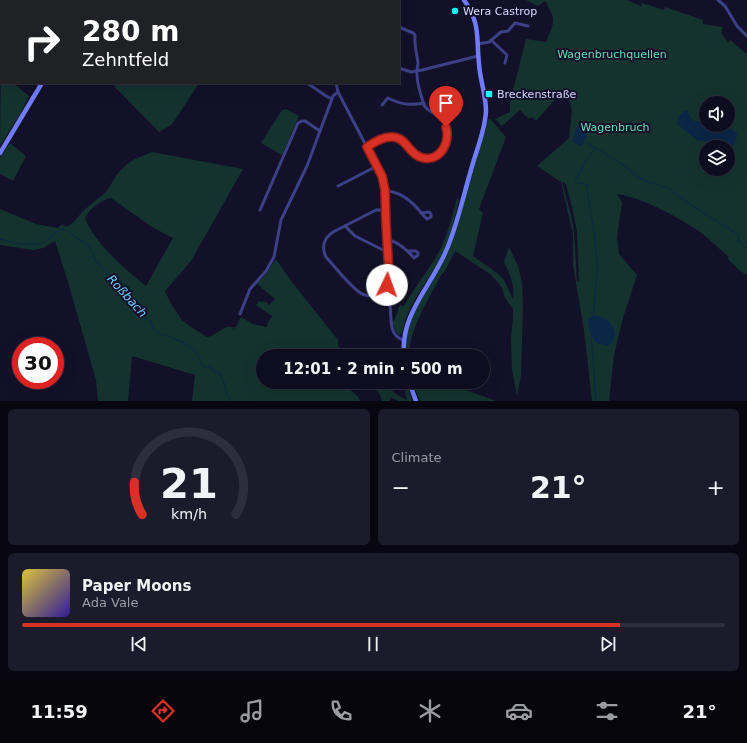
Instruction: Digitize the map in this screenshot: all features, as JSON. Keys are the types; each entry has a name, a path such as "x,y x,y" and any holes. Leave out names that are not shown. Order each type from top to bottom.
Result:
{"main road":[{"path":"404,349 403,340 406,326 412,310 440,264 450,240 486,113 486,101 478,56 478,34 475,20 464,0"},
{"path":"0,153 41,84"},
{"path":"412,389 416,401"}],"street":[{"path":"718,0 725,6 737,26 747,36"},
{"path":"478,44 491,40 501,32 508,31 515,23 528,26"},
{"path":"367,147 382,139 394,137 406,143 412,152 420,157 430,158 439,154 446,143 447,131 443,120 427,109 416,75 418,64 415,51 415,34 400,27"},
{"path":"491,40 507,55 505,64"},
{"path":"400,68 406,71 417,71 478,56"},
{"path":"308,84 332,99"},
{"path":"336,84 338,92 382,176 385,190 388,280 382,292 370,295 359,292 326,257 323,248 326,238 330,234 376,210 385,210"},
{"path":"240,314 250,289 266,271 274,257 281,220 307,166 334,94 338,92"},
{"path":"382,105 388,98 400,104 408,105 424,103"},
{"path":"260,210 298,123 302,121 305,122 320,131"},
{"path":"338,186 377,166"},
{"path":"385,190 396,192 413,203 421,213"},
{"path":"345,226 355,236 383,250 387,250"},
{"path":"386,240 394,241 408,251"},
{"path":"382,292 389,302 391,322 394,332 403,340"}],"green space":[{"name":"Wagenbruchquellen","path":"526,0 627,0 641,6 642,3 664,10 665,7 703,20 703,24 723,27 721,32 728,43 730,40 747,54 747,275 739,270 728,259 729,257 696,229 650,204 617,194 622,202 617,237 619,254 637,275 623,318 614,355 609,401 592,401 584,330 573,265 573,235 561,182 537,166 569,138 572,110 566,87 536,121 532,117 529,119 520,110 502,126 495,119 510,112 510,102 526,39 546,42 551,30 553,17 545,1 538,6","holes":["562,182 566,184 577,232 579,281 577,282 574,232"]},
{"path":"1,84 14,84 29,96 0,146"},
{"path":"117,84 198,84 171,125 159,132 114,86"},
{"path":"286,109 299,116 282,155 261,143 282,110"},
{"path":"490,119 506,137 479,209 483,213 473,256 497,273 504,280 513,299 512,280 504,262 509,247 518,266 522,283 523,308 521,375 517,396 512,370 511,338 513,309 505,298 502,288 490,274 455,251 420,314 410,349 406,349 406,339 412,315 442,265 449,249 472,175 486,120"},
{"path":"10,143 26,156 13,181 0,174 0,158"},
{"path":"152,152 243,169 191,261 165,291 171,304 182,320 207,337 226,327 234,327 233,330 241,317 253,324 266,327 272,316 256,305 259,301 266,302 269,305 275,299 256,283 263,278 276,259 291,281 338,340 338,346 341,349 256,349 256,389 349,389 360,401 192,401 195,375 132,356 128,401 98,401 96,380 55,241 43,248 33,250 0,245 0,209 36,224 58,228 62,224 66,227 73,223 83,211 106,192 118,173 127,164","holes":["111,198 152,227 173,238 146,286 111,255 96,237 85,218 89,211 96,205"]},
{"path":"457,198 459,200 449,237 443,252 435,268 418,294 408,313 402,333 399,335 395,330 392,321 394,321 400,305 404,306 438,254 447,234"},
{"path":"373,389 391,389 397,395 407,400 405,389 408,389 412,401 399,401 390,397 390,401 382,401 381,396"},
{"path":"415,389 463,389 496,401 420,401"}],"water":[{"path":"687,110 690,118 694,121 699,121 699,132 735,132 737,133 735,143 735,140 697,140 677,124 683,112"},
{"path":"578,125 587,133 586,139 580,146 573,142"},
{"path":"594,315 605,319 613,327 615,332 614,337 612,342 607,346 595,342 589,329 588,320"}],"waterway":[{"path":"583,143 586,143 601,151 626,167 636,176 670,189 679,197 737,234 739,236 738,241 747,248"},
{"path":"594,315 597,259 594,229 587,190 588,185 575,182 585,162 595,149"},
{"name":"Roßbach","path":"0,239 18,244 41,244 59,230 66,229 79,240 88,244 96,262 101,266"},
{"name":"Roßbach","path":"102,268 146,319 151,321 153,329 158,333 179,340 196,352 202,365 206,368 208,366 211,367 213,371 220,373 230,401"},
{"path":"591,334 596,401"},
{"name":"Roßbach","path":"223,381 227,385"}],"place":[{"name":"Wera Castrop","path":"455,11"},
{"name":"Breckenstraße","path":"489,94"}],"route":[{"path":"387,285 389,274 385,190 382,176 367,147 382,139 394,137 406,143 416,155 423,158 433,157 439,154 445,146 448,136 446,127"}],"park label":[{"name":"Wagenbruch","path":"615,127"}]}
